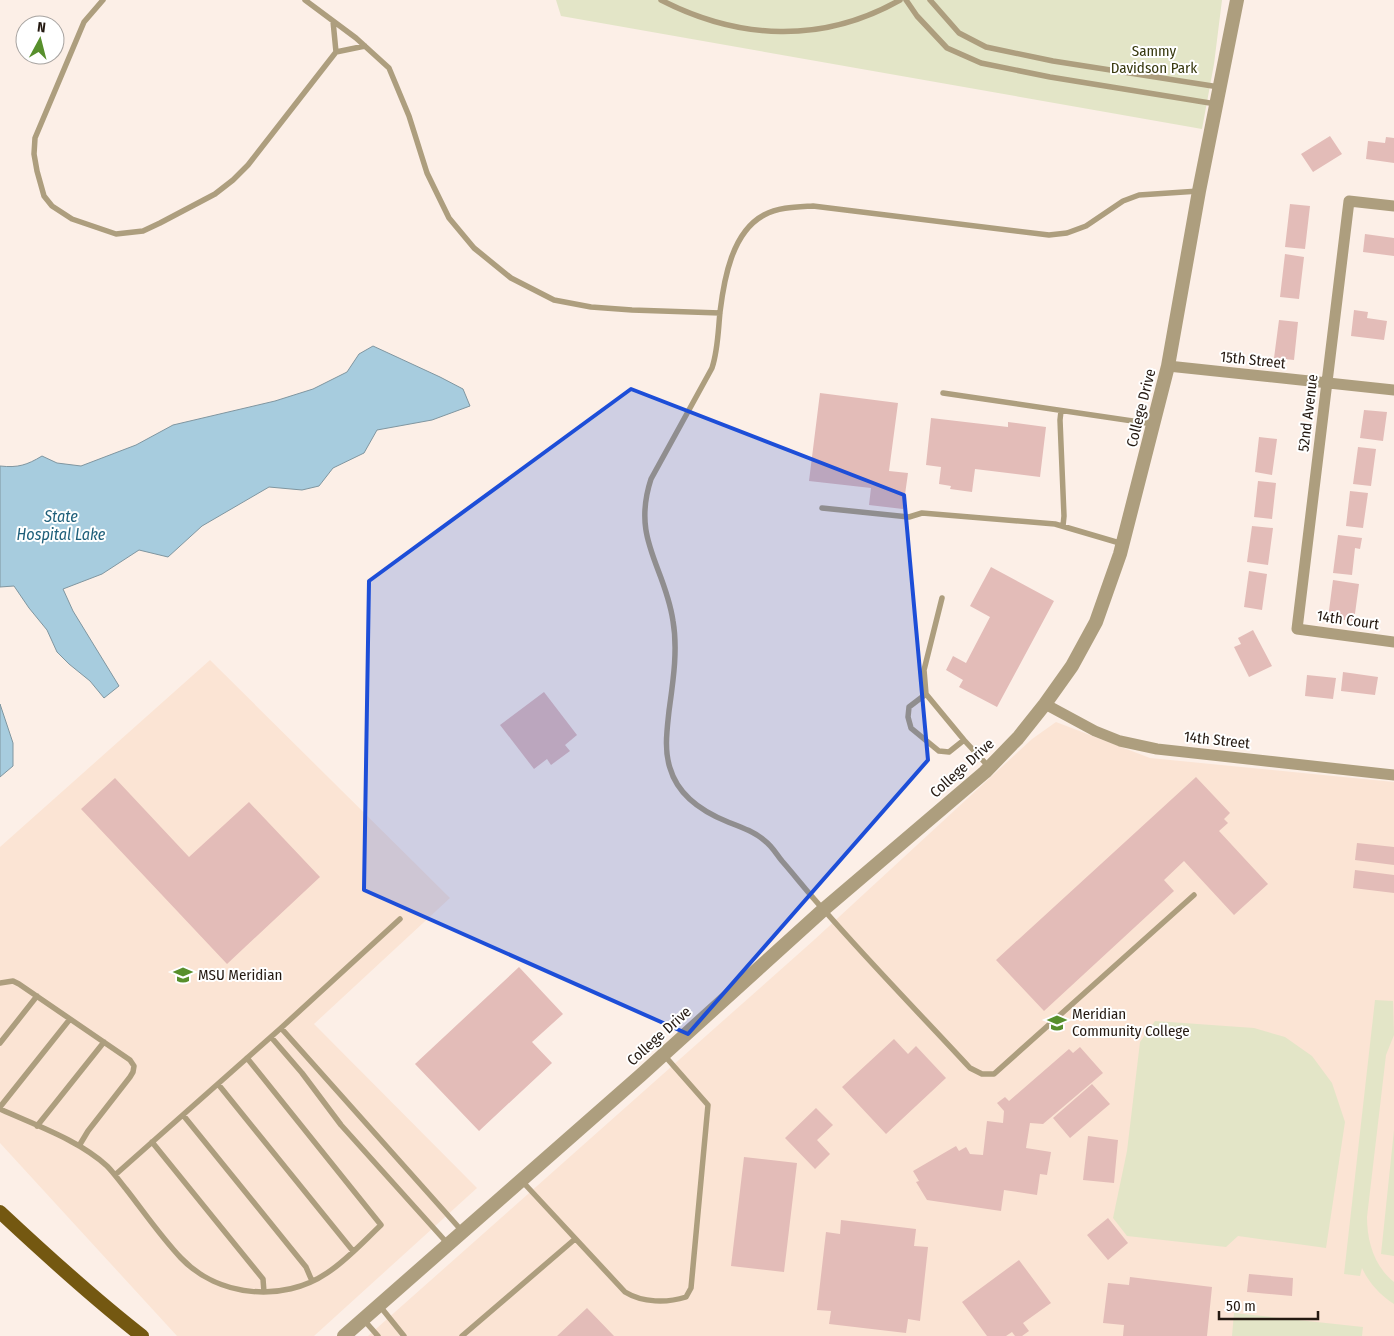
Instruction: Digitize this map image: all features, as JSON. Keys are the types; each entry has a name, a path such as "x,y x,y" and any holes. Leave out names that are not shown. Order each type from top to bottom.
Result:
{"main road":[{"path":"0,1212 106,1308 142,1336"}],"street":[{"name":"College Drive","path":"344,1336 664,1055 823,910 989,767 1018,738 1072,666 1096,622 1123,544 1168,366 1199,192 1237,0"},
{"name":"52nd Avenue","path":"1297,629 1349,201 1394,206"},
{"name":"15th Street","path":"1168,366 1394,390"},
{"name":"14th Court","path":"1297,629 1394,642"},
{"name":"14th Street","path":"1045,704 1095,732 1120,741 1157,749 1394,775"}],"lane":[{"path":"103,0 84,22 34,138 34,154 44,196 52,206 72,220 116,234 143,231 215,194 248,165 336,52 365,46"},
{"path":"305,0 365,46 389,68 409,116 427,173 449,218 474,248 511,278 554,300 591,307 720,313"},
{"path":"661,0 687,13 715,23 744,29 774,32 803,31 832,26 861,18 900,0"},
{"path":"906,0 917,16 947,48 981,63 1050,77 1216,104"},
{"path":"930,0 959,33 986,47 1053,61 1220,87"},
{"path":"333,21 336,52"},
{"path":"1194,895 994,1074 982,1074 970,1068 823,910 765,841 747,830 702,810 687,797 670,769 666,752 673,674 674,622 669,602 649,548 645,527 646,495 651,479 712,368 716,355 720,313 735,248 744,233 765,214 780,209 813,206 1049,235 1067,233 1086,226 1123,201 1139,195 1199,192"},
{"path":"943,392 1153,424"},
{"path":"1061,410 1063,526"},
{"path":"822,508 909,517 922,513 1063,526 1123,544"},
{"path":"942,598 924,670 926,694 989,767"},
{"path":"926,694 909,707 908,717 911,728 940,751 949,752 964,740"},
{"path":"115,1175 271,1037 400,919"},
{"path":"0,983 13,981 130,1060 134,1066 134,1072 88,1131 79,1146"},
{"path":"0,1043 37,996"},
{"path":"70,1019 0,1108 79,1146 108,1166 180,1257 195,1270 212,1280 240,1290 264,1292 290,1289 312,1281 335,1268 382,1225 246,1058"},
{"path":"281,1028 462,1231"},
{"path":"271,1037 302,1073 341,1125 448,1244"},
{"path":"37,1126 104,1042"},
{"path":"521,1180 575,1239 633,1297 675,1301 686,1297 691,1288 708,1105 664,1055"},
{"path":"218,1084 353,1251"},
{"path":"183,1114 306,1267 312,1281"},
{"path":"152,1142 263,1279 264,1292"},
{"path":"462,1336 575,1239"},
{"path":"379,1305 404,1336"},
{"path":"363,1319 378,1336"}],"highlighted area":[{"path":"631,389 904,495 928,760 688,1034 364,890 369,581"}],"shaded area":[{"name":"MSU Meridian","path":"210,660 450,898 314,1024 477,1188 314,1336 177,1336 0,1143 0,847"},
{"name":"Meridian Community College","path":"1056,722 1150,758 1394,782 1394,1336 368,1336 814,940 1032,739"}],"green space":[{"name":"Sammy Davidson Park","path":"556,0 1222,0 1214,64 1202,129 561,16"},
{"path":"1375,1000 1393,1001 1394,1035 1386,1055 1367,1226 1370,1244 1377,1261 1387,1276 1394,1282 1394,1304 1375,1288 1362,1268 1360,1276 1344,1274"},
{"path":"1155,1021 1254,1028 1285,1037 1312,1056 1332,1083 1345,1122 1326,1248 1238,1236 1226,1247 1127,1236 1113,1218 1127,1151 1140,1042"},
{"path":"1394,1130 1394,1256 1381,1254"},
{"path":"1234,1313 1363,1327 1362,1336 1232,1336"}],"water":[{"name":"State Hospital Lake","path":"373,346 463,389 470,406 432,420 377,430 364,453 333,468 319,486 302,490 269,487 202,526 168,557 139,550 102,574 63,589 73,611 119,686 104,698 90,681 57,652 47,630 14,586 0,587 0,466 12,467 22,465 42,456 57,463 81,466 136,445 173,425 275,401 313,389 347,372 359,354"},
{"path":"0,704 13,743 13,766 0,777"}],"building":[{"path":"1330,136 1342,154 1313,172 1301,154"},
{"path":"1386,137 1394,138 1394,163 1366,159 1368,141 1385,143"},
{"path":"1290,204 1310,206 1305,249 1285,247"},
{"path":"1365,234 1394,238 1394,256 1363,252"},
{"path":"1285,254 1304,257 1299,299 1280,297"},
{"path":"1354,310 1368,312 1367,318 1387,321 1384,340 1351,336"},
{"path":"1279,320 1298,322 1294,360 1274,358"},
{"path":"820,393 898,403 889,471 908,473 903,509 869,505 871,488 809,481"},
{"path":"1364,410 1387,412 1383,441 1360,438"},
{"path":"931,418 1008,427 1008,422 1046,427 1040,477 975,469 972,492 950,489 951,486 939,484 941,467 926,465"},
{"path":"1259,437 1277,439 1272,475 1255,472"},
{"path":"1358,447 1376,449 1371,486 1353,484"},
{"path":"1258,481 1276,483 1272,519 1254,517"},
{"path":"1350,491 1368,493 1363,528 1346,526"},
{"path":"1252,526 1273,528 1268,565 1247,562"},
{"path":"1338,535 1362,538 1360,549 1355,548 1352,575 1333,573"},
{"path":"991,567 1054,601 997,707 959,687 963,680 946,670 953,656 966,663 990,617 970,606"},
{"path":"1249,571 1267,574 1262,610 1244,607"},
{"path":"1333,580 1359,584 1354,621 1328,618"},
{"path":"1253,630 1272,666 1249,677 1234,647 1241,644 1238,638"},
{"path":"1343,672 1378,677 1375,695 1341,691"},
{"path":"1307,675 1336,678 1333,699 1305,696"},
{"path":"544,692 577,735 565,745 570,751 551,765 547,759 534,769 500,725"},
{"path":"1196,777 1230,813 1224,819 1228,823 1219,831 1268,884 1234,915 1184,861 1164,880 1174,891 1044,1011 996,960"},
{"path":"115,778 189,857 249,802 320,877 227,964 81,809"},
{"path":"1357,843 1394,847 1394,865 1355,860"},
{"path":"1355,870 1394,875 1394,893 1353,888"},
{"path":"519,967 563,1014 532,1042 552,1063 479,1131 415,1064"},
{"path":"894,1039 908,1054 916,1046 946,1078 886,1134 842,1087"},
{"path":"1080,1047 1103,1073 1043,1124 1030,1123 1026,1148 1051,1152 1047,1175 1040,1174 1037,1195 1004,1190 1001,1211 927,1200 916,1182 919,1181 913,1171 956,1146 959,1151 966,1147 970,1154 983,1155 987,1121 1003,1123 1004,1111 997,1103 1005,1097 1009,1101 1069,1049 1073,1053"},
{"path":"1092,1084 1110,1104 1070,1138 1053,1118"},
{"path":"816,1108 833,1125 817,1140 830,1154 815,1169 785,1138"},
{"path":"1088,1136 1118,1140 1114,1183 1083,1180"},
{"path":"744,1157 797,1163 784,1272 731,1266"},
{"path":"1108,1218 1128,1243 1108,1260 1087,1235"},
{"path":"841,1220 916,1229 914,1246 928,1247 920,1321 908,1319 906,1333 829,1324 831,1311 817,1310 826,1232 840,1234"},
{"path":"1019,1260 1051,1303 1023,1323 1029,1331 1022,1336 1015,1336 1012,1332 1006,1336 987,1336 962,1302"},
{"path":"1249,1274 1293,1278 1292,1296 1247,1292"},
{"path":"1130,1277 1212,1287 1207,1336 1123,1336 1124,1325 1103,1323 1108,1283 1129,1285"},
{"path":"587,1308 614,1336 557,1336"}],"place":[{"name":"MSU Meridian","path":"183,975"},
{"name":"Meridian Community College","path":"1057,1023"}]}
